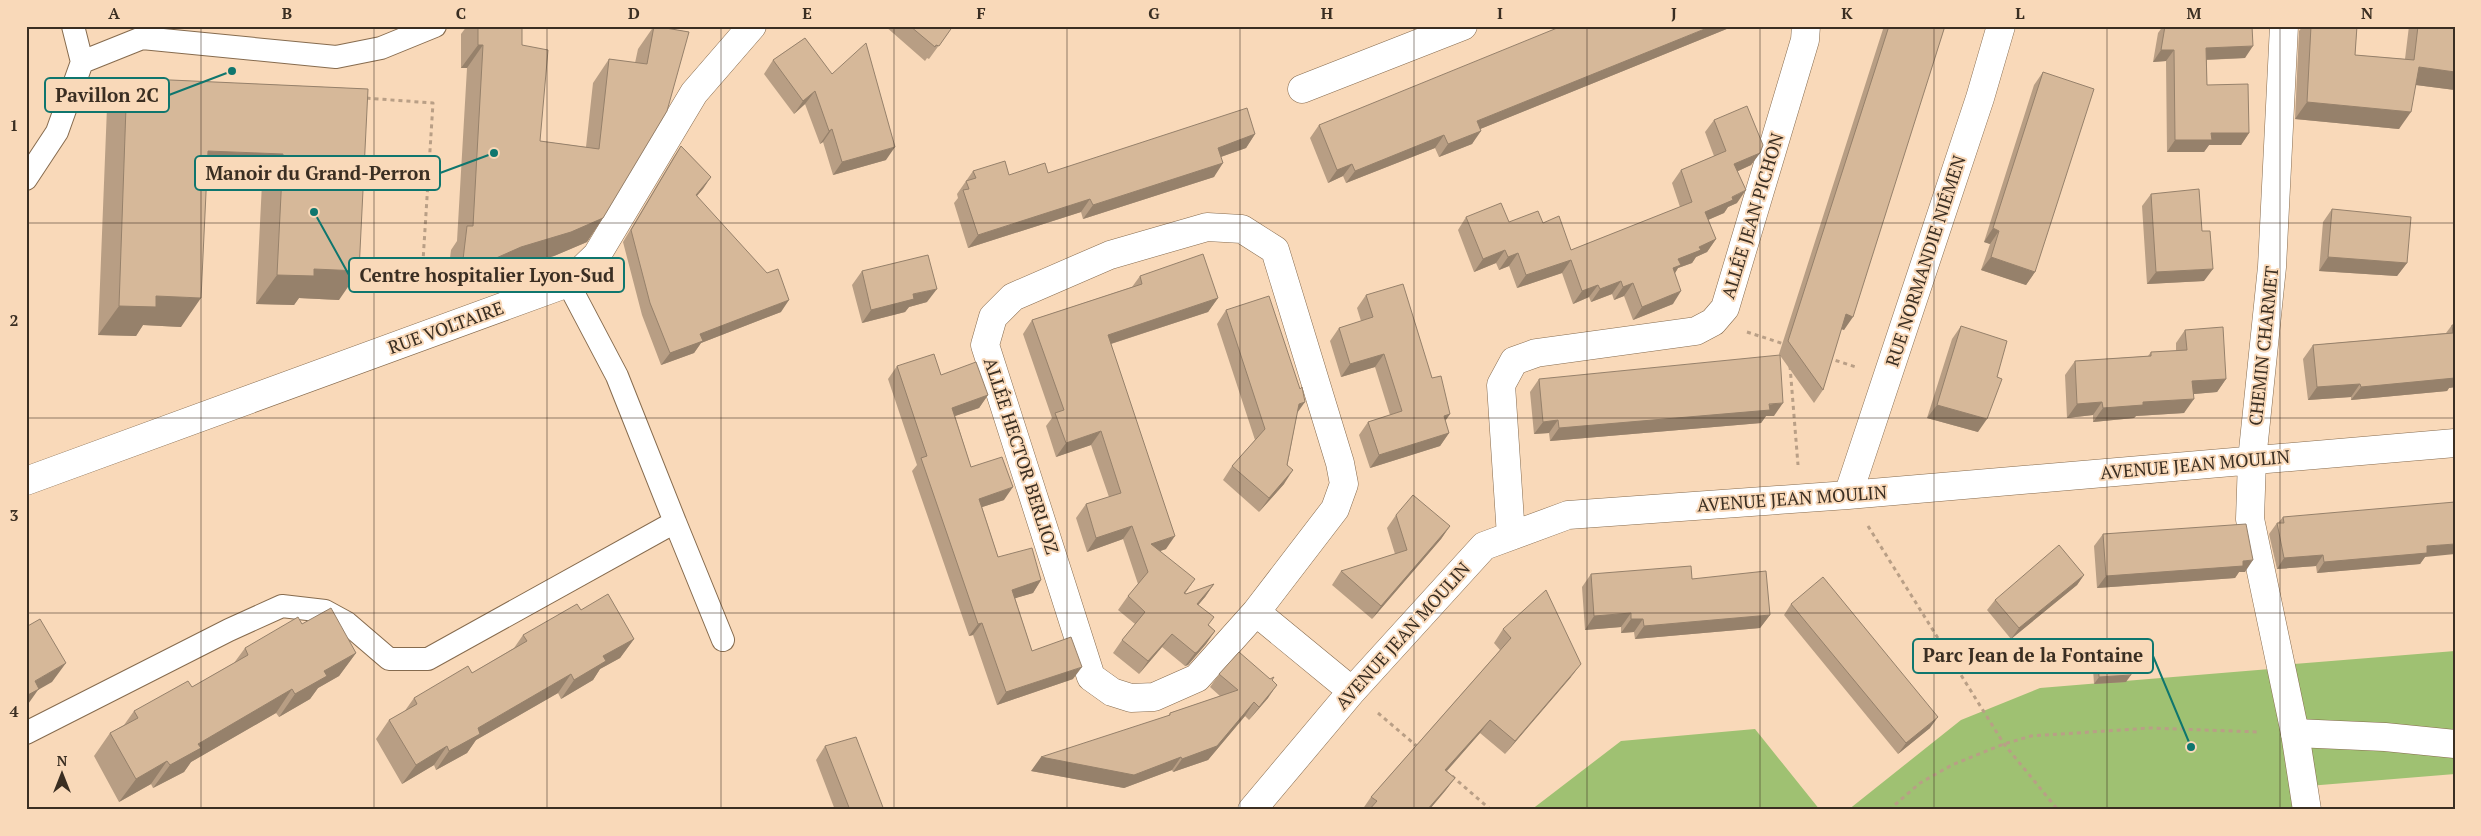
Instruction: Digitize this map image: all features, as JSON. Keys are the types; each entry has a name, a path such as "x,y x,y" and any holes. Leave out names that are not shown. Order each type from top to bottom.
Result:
{"street":[{"name":"RUE VOLTAIRE","path":"26,481 568,283 597,255 694,93 752,26"},
{"path":"1302,89 1462,26"},
{"name":"ALLÉE JEAN PICHON","path":"1713,322 1725,308 1806,40 1806,26"},
{"name":"RUE NORMANDIE NIÉMEN","path":"1848,495 1980,98 2001,26"},
{"name":"CHEMIN CHARMET","path":"2284,26 2272,267 2252,460 2252,534 2295,732 2307,810"},
{"name":"ALLÉE HECTOR BERLIOZ","path":"1207,227 1242,228 1275,250 1340,463 1344,484 1335,509 1256,612 1197,678 1154,697 1131,698 1112,692 1091,677 985,345 993,316 1013,297 1110,255 1207,227"},
{"path":"1511,536 1501,385 1514,361 1536,352 1696,331 1713,322"},
{"name":"AVENUE JEAN MOULIN","path":"1252,810 1352,691 1484,546 1568,515 1800,499 2455,443"},
{"path":"1256,612 1352,691"},
{"path":"2295,732 2385,737 2455,744"}],"lane":[{"path":"26,179 58,132 82,62 73,26"},
{"path":"82,62 142,38 336,57 381,48 432,27"},
{"path":"568,283 616,376 723,640"},
{"path":"26,732 229,630 282,606 325,611 347,623 389,659 428,659 675,522"}],"path":[{"path":"346,258 423,261 433,103 356,97"},
{"path":"1713,322 1788,346"},
{"path":"1824,357 1887,377"},
{"path":"1790,365 1800,499"},
{"path":"1848,495 2004,744 2058,810"},
{"path":"1352,691 1426,754"},
{"path":"1888,810 1920,783 1952,765 2004,744 2031,736 2150,728 2295,732"},
{"path":"1448,772 1492,810"}],"green space":[{"path":"2455,651 2455,774 2296,787 2297,810 1848,810 1961,720 2040,688 2270,669 2294,664"},
{"path":"1755,729 1820,810 1531,810 1621,741"}],"building":[{"path":"478,26 522,26 522,45 548,50 540,141 599,149 609,59 647,64 654,26 689,32 667,111 603,218 571,232 521,247 485,263 462,268 467,226 473,226 483,45 478,45"},
{"path":"910,26 953,26 939,46 936,45 935,47"},
{"path":"1562,26 1712,26 1477,121 1481,131 1448,144 1444,135 1355,171 1352,164 1337,170 1319,125"},
{"path":"1889,26 1945,26 1853,317 1846,314 1823,390 1788,341"},
{"path":"2165,26 2252,26 2253,46 2206,48 2207,85 2248,84 2249,133 2211,133 2212,140 2175,140 2174,50 2161,50"},
{"path":"2311,26 2357,26 2355,55 2414,60 2418,26 2455,26 2455,72 2419,67 2411,112 2307,102"},
{"path":"805,38 832,74 866,43 895,147 842,162 832,129 829,131 815,91 803,101 773,60"},
{"path":"2043,72 2094,89 2035,272 1991,257 1999,231 1993,228"},
{"path":"127,78 368,89 359,271 314,269 314,276 277,275 283,154 208,151 201,298 156,296 156,307 119,306"},
{"path":"1747,106 1763,145 1760,153 1734,164 1746,190 1732,197 1733,200 1705,212 1716,239 1699,247 1701,250 1678,259 1681,265 1673,268 1681,291 1642,307 1633,283 1623,287 1621,281 1600,289 1598,285 1582,291 1571,260 1526,275 1518,253 1508,257 1505,250 1483,259 1466,217 1501,203 1509,222 1538,211 1543,223 1559,216 1571,250 1692,202 1681,170 1726,151 1714,120"},
{"path":"1247,108 1255,134 1218,148 1223,163 1093,205 1090,199 978,235 963,190 969,189 966,181 976,178 973,171 1005,161 1009,175 1045,163 1048,173"},
{"path":"681,146 711,177 696,195 767,273 778,269 789,300 700,334 703,341 670,353 650,303 631,230"},
{"path":"2199,189 2202,231 2210,231 2213,269 2156,272 2151,194"},
{"path":"2332,209 2411,217 2407,263 2328,257"},
{"path":"1203,254 1218,298 1108,335 1175,536 1151,544 1195,579 1184,593 1186,594 1214,584 1197,604 1214,617 1208,625 1215,631 1197,652 1195,653 1172,634 1148,661 1122,640 1145,612 1128,596 1148,572 1132,526 1096,538 1086,504 1121,493 1101,431 1066,443 1055,413 1064,410 1032,320 1142,284 1140,276"},
{"path":"928,255 937,289 913,294 914,299 871,310 862,271"},
{"path":"1403,284 1432,378 1441,376 1450,414 1444,416 1449,433 1379,455 1368,422 1402,411 1384,354 1350,364 1339,328 1373,317 1366,295"},
{"path":"1269,296 1300,389 1302,387 1305,402 1299,404 1287,465 1293,470 1269,498 1232,466 1265,429 1226,310"},
{"path":"2452,325 2455,325 2455,378 2361,387 2360,384 2317,387 2313,345 2453,333"},
{"path":"1961,326 2007,341 1997,377 2002,379 1987,419 1937,405"},
{"path":"2223,327 2226,379 2192,381 2194,399 2143,402 2143,405 2103,408 2102,402 2077,404 2075,361 2151,356 2151,352 2187,350 2185,330"},
{"path":"934,354 941,375 976,362 988,395 952,408 971,467 1002,457 1013,487 979,499 998,557 1032,548 1041,580 1012,590 1032,651 1071,637 1082,667 1006,692 982,623 978,624 921,458 927,456 897,366"},
{"path":"1780,355 1783,403 1769,404 1770,410 1559,428 1558,420 1543,422 1539,379"},
{"path":"1413,495 1450,526 1381,606 1341,571 1407,550 1396,515"},
{"path":"2455,502 2455,544 2427,546 2427,553 2324,562 2323,555 2284,558 2277,523 2284,523 2283,517"},
{"path":"2246,524 2253,560 2243,561 2243,566 2106,576 2103,534"},
{"path":"2059,545 2084,575 2019,628 1995,600"},
{"path":"1691,566 1692,579 1766,571 1770,615 1644,626 1643,619 1631,619 1631,613 1594,616 1591,574"},
{"path":"1823,577 1938,717 1906,743 1791,604"},
{"path":"1546,590 1581,664 1515,741 1490,720 1445,770 1455,778 1427,810 1369,810 1377,801 1371,797 1511,638 1503,629"},
{"path":"608,594 634,639 603,656 606,661 574,680 571,674 478,728 480,734 449,751 447,746 416,765 389,720 417,704 414,698 468,666 472,673 527,641 523,635 577,604 581,610"},
{"path":"331,608 356,653 324,671 327,676 295,694 292,689 198,744 201,748 170,765 167,761 136,779 110,733 138,718 134,711 188,681 192,687 248,655 245,648 298,617 302,624"},
{"path":"40,619 66,663 35,681 39,689 26,696 26,627"},
{"path":"2128,642 2131,675 2099,677 2097,645"},
{"path":"1239,652 1270,679 1274,677 1272,680 1277,685 1259,707 1254,702 1217,746 1134,775 1041,757 1170,715 1170,713 1238,690 1219,674"},
{"path":"856,737 884,810 850,810 825,746"}],"place":[{"name":"Pavillon 2C","path":"232,71"},
{"name":"Manoir du Grand-Perron","path":"494,153"},
{"name":"Centre hospitalier Lyon-Sud","path":"314,212"},
{"name":"Parc Jean de la Fontaine","path":"2191,747"}]}
